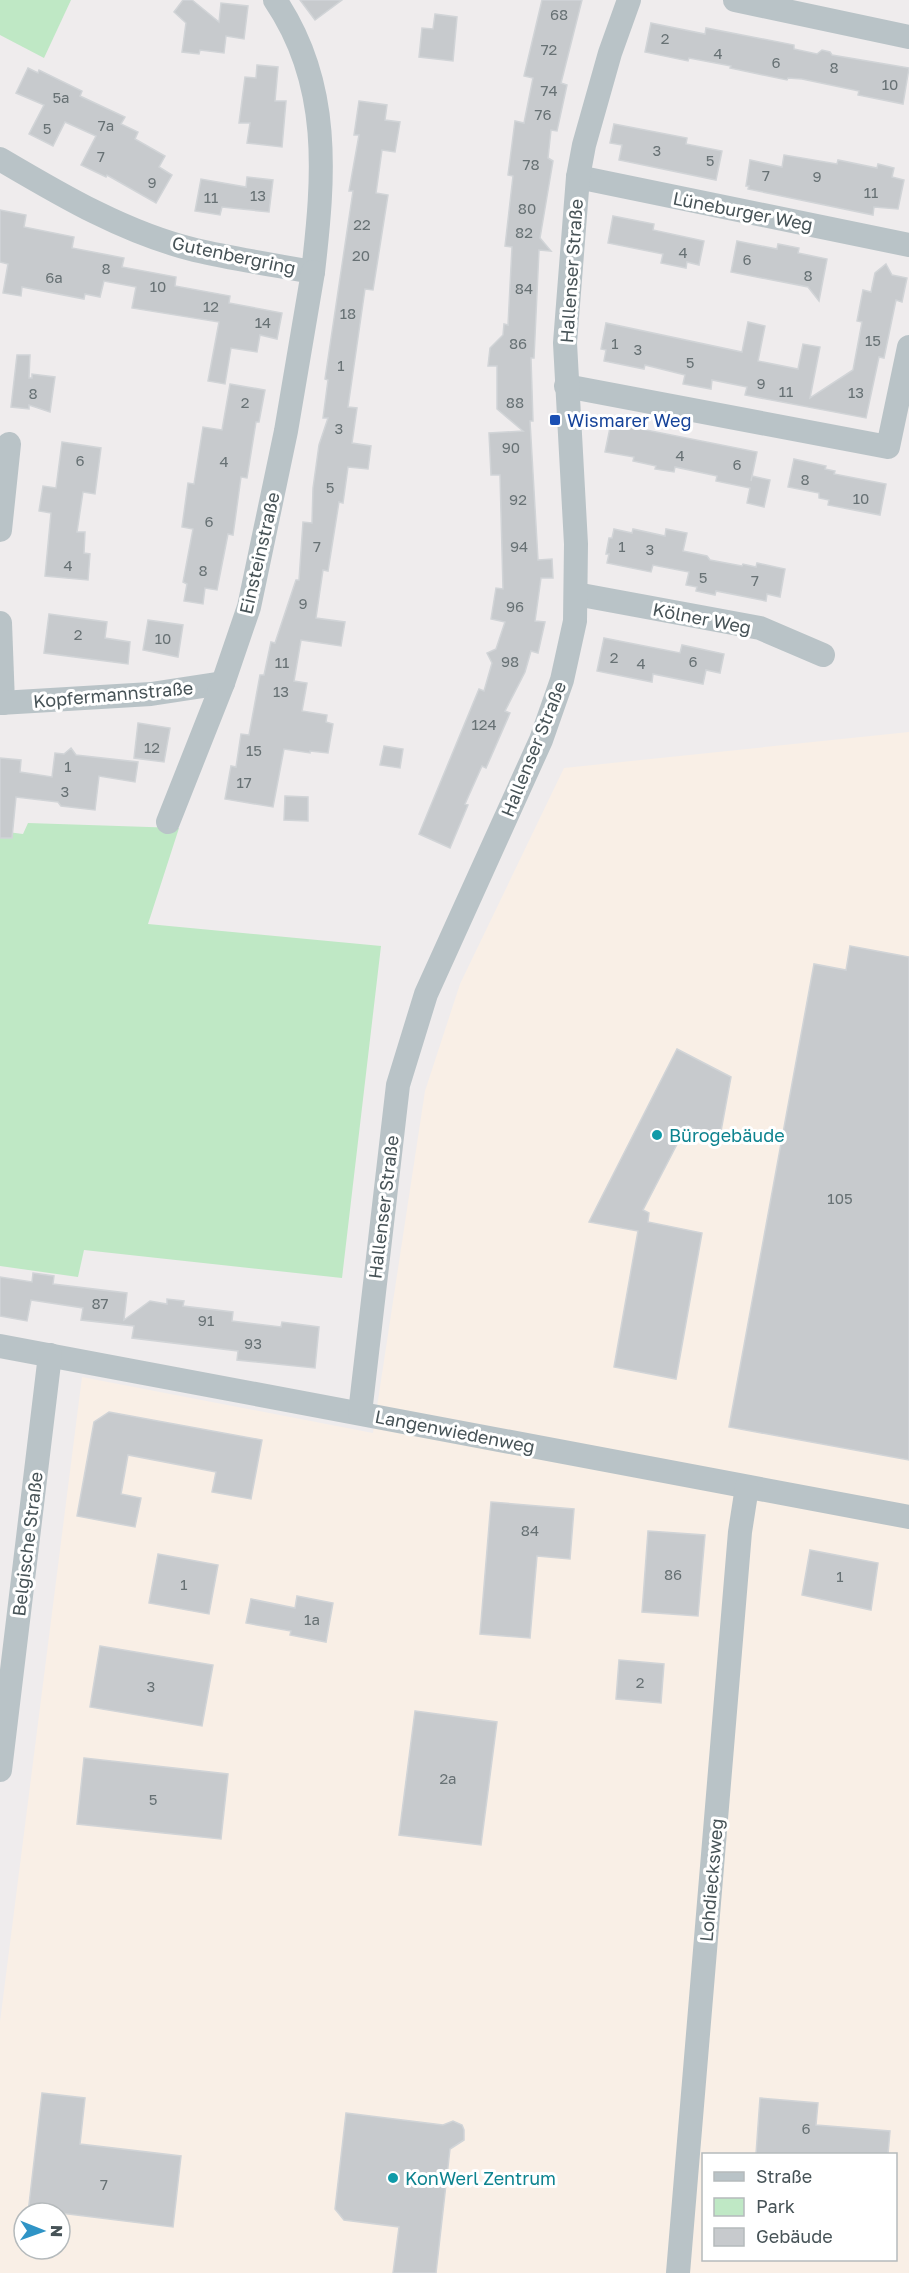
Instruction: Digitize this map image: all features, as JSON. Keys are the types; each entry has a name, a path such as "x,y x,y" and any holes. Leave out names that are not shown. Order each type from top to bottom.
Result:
{"street":[{"name":"Gutenbergring","path":"0,159 76,203 150,235 194,249 313,272 320,187 321,132 313,88 301,47 275,0"},
{"name":"Hallenser Straße","path":"360,1413 398,1085 426,994 541,740 562,680 575,621 576,544 565,343 578,177 584,144 610,53 630,0"},
{"path":"735,0 909,38"},
{"name":"Lüneburger Weg","path":"578,177 909,245"},
{"name":"Einsteinstraße","path":"168,822 224,683 251,595 286,431 313,272"},
{"path":"566,386 888,447 909,347"},
{"path":"0,530 9,444"},
{"name":"Kölner Weg","path":"576,594 760,628 824,655"},
{"name":"Kopfermannstraße","path":"0,623 2,703 151,693 224,683"},
{"name":"Langenwiedenweg","path":"0,1346 909,1517"},
{"name":"Belgische Straße","path":"0,1770 50,1355"},
{"name":"Lohdiecksweg","path":"678,2273 739,1544 747,1487"}],"shaded area":[{"path":"909,732 909,2273 0,2273 0,2022 82,1377 373,1433 425,1091 460,984 564,768"}],"green space":[{"path":"0,0 71,0 44,58 0,35"},
{"path":"28,823 179,828 148,924 381,946 342,1278 84,1250 78,1277 0,1266 0,831 23,834"}],"building":[{"path":"183,0 192,0 219,22 221,3 248,6 244,39 226,36 224,53 200,50 199,54 182,52 186,23 174,12"},
{"path":"300,0 342,0 315,20"},
{"path":"542,0 582,0 561,83 567,85 557,131 551,130 548,158 553,161 540,238 551,251 539,250 534,358 531,358 533,421 530,421 538,560 552,559 553,578 541,578 535,621 545,622 538,653 531,651 525,672 505,711 510,713 486,768 482,766 465,804 468,805 450,848 419,834 479,689 484,691 492,663 487,653 496,649 505,622 491,619 496,588 503,589 500,475 491,475 489,433 523,431 497,409 497,366 488,366 490,348 503,335 504,324 508,325 512,247 505,246 513,176 508,175 515,121 524,123 533,78 524,76"},
{"path":"435,14 457,17 453,61 419,57 422,28 433,29"},
{"path":"651,23 705,34 706,28 794,45 794,49 817,54 822,50 832,55 909,68 903,104 858,95 859,91 802,79 788,78 787,80 730,68 731,66 689,58 688,61 645,52"},
{"path":"257,65 278,67 275,101 286,101 282,147 247,143 250,123 239,123 245,77 256,78"},
{"path":"28,68 38,73 39,70 82,91 80,96 125,117 121,124 138,132 135,139 165,156 159,167 172,175 156,203 107,175 106,177 81,165 96,136 65,122 53,146 29,134 44,105 16,93"},
{"path":"359,101 387,105 385,120 400,122 395,152 382,150 376,193 388,195 373,290 365,289 348,407 357,408 352,443 371,446 368,469 348,467 343,503 339,502 328,571 323,570 316,618 345,622 341,646 301,640 294,681 307,683 302,711 327,715 326,722 333,724 328,753 284,749 273,807 225,799 231,766 236,767 241,734 249,735 260,675 264,675 271,642 275,643 296,580 299,580 303,522 312,523 313,488 319,445 328,418 323,418 328,380 325,379 353,191 349,191 359,135 354,135"},
{"path":"614,124 687,138 686,144 722,151 716,180 619,160 622,145 610,143"},
{"path":"784,155 837,164 838,160 877,168 878,164 894,168 892,177 904,180 898,209 874,207 873,215 748,189 749,186 746,186 750,160 782,167"},
{"path":"247,177 273,180 269,212 222,207 220,215 195,211 201,179 246,187"},
{"path":"0,210 26,215 24,227 74,237 72,248 124,258 122,267 176,277 175,286 230,296 229,303 282,313 277,339 260,335 257,352 231,348 225,384 208,381 219,322 132,308 136,287 104,281 100,297 85,294 84,299 22,287 21,296 3,293 8,264 0,262"},
{"path":"613,216 654,224 653,230 704,241 699,265 687,262 686,268 661,263 663,254 608,243"},
{"path":"737,241 777,249 778,244 799,248 798,253 827,259 819,301 808,287 731,272"},
{"path":"886,264 892,275 907,278 902,302 896,300 884,358 879,357 866,418 745,395 747,387 712,380 711,389 683,384 685,375 645,365 644,369 604,361 606,350 601,349 606,323 742,352 748,322 765,326 758,361 798,369 803,344 820,347 810,398 853,370 862,322 857,321 863,290 871,292 875,273"},
{"path":"17,355 30,355 29,378 32,378 32,374 55,377 50,412 29,405 29,409 11,407"},
{"path":"230,384 265,390 259,422 256,422 247,478 241,477 233,535 228,534 217,590 205,588 203,604 184,601 187,584 183,582 193,529 182,527 188,483 194,484 203,427 222,430"},
{"path":"611,423 757,452 752,476 770,480 764,507 747,503 750,488 716,481 717,476 675,467 674,472 655,469 656,466 633,461 634,457 605,452"},
{"path":"62,442 101,448 95,494 83,492 77,532 85,532 84,553 90,554 88,580 45,576 51,513 39,511 43,486 56,488"},
{"path":"794,459 826,466 825,469 835,471 834,474 886,484 880,515 828,505 829,500 819,498 819,493 788,487"},
{"path":"614,529 632,533 633,529 665,536 666,529 687,533 683,551 707,556 710,560 742,566 743,564 756,567 757,563 785,569 780,597 767,594 766,601 716,591 715,595 696,591 697,587 686,585 689,572 653,565 651,572 607,563 609,538 612,538"},
{"path":"49,614 107,622 105,638 130,642 128,664 44,653"},
{"path":"148,620 183,625 178,657 143,650"},
{"path":"604,638 680,653 682,645 724,654 720,673 706,670 703,684 653,674 652,682 597,671"},
{"path":"138,723 170,728 164,762 134,758"},
{"path":"384,746 403,749 400,768 380,765"},
{"path":"71,748 76,755 138,762 135,782 99,776 95,810 61,806 58,802 16,797 12,838 0,838 0,758 21,760 20,772 52,777 55,753 64,754"},
{"path":"285,796 308,797 308,821 284,820"},
{"path":"850,946 909,957 909,1460 729,1427 814,964 846,970"},
{"path":"677,1049 731,1077 719,1142 687,1125 643,1210 649,1213 648,1222 702,1233 676,1379 614,1367 638,1231 589,1222"},
{"path":"33,1273 54,1276 53,1284 127,1293 124,1320 150,1301 167,1304 167,1299 184,1301 183,1306 233,1312 232,1321 281,1327 282,1322 319,1327 315,1368 237,1360 238,1351 132,1338 134,1326 81,1320 83,1308 31,1300 27,1321 0,1316 0,1277 32,1282"},
{"path":"109,1412 262,1440 251,1499 212,1492 216,1472 128,1455 121,1494 141,1498 135,1527 77,1516 94,1422"},
{"path":"491,1502 574,1509 570,1559 537,1556 530,1638 480,1634"},
{"path":"648,1531 705,1535 698,1616 642,1612"},
{"path":"810,1550 878,1563 871,1610 802,1595"},
{"path":"158,1554 218,1565 209,1614 149,1603"},
{"path":"297,1596 333,1603 326,1642 290,1635 291,1631 246,1623 251,1599 295,1608"},
{"path":"100,1646 213,1665 202,1726 90,1707"},
{"path":"619,1660 664,1664 661,1703 616,1699"},
{"path":"415,1711 497,1722 481,1845 399,1835"},
{"path":"84,1758 228,1774 221,1839 77,1824"},
{"path":"42,2093 85,2098 80,2144 181,2156 173,2227 72,2214 72,2201 29,2201"},
{"path":"760,2098 818,2103 816,2125 890,2131 888,2153 756,2153"},
{"name":"KonWerl Zentrum","path":"346,2113 443,2125 453,2121 462,2125 464,2140 450,2149 436,2273 393,2273 399,2227 344,2220 335,2209"}],"place":[{"name":"Wismarer Weg","path":"555,420"},
{"name":"Bürogebäude","path":"657,1135"},
{"name":"KonWerl Zentrum","path":"393,2178"}]}
